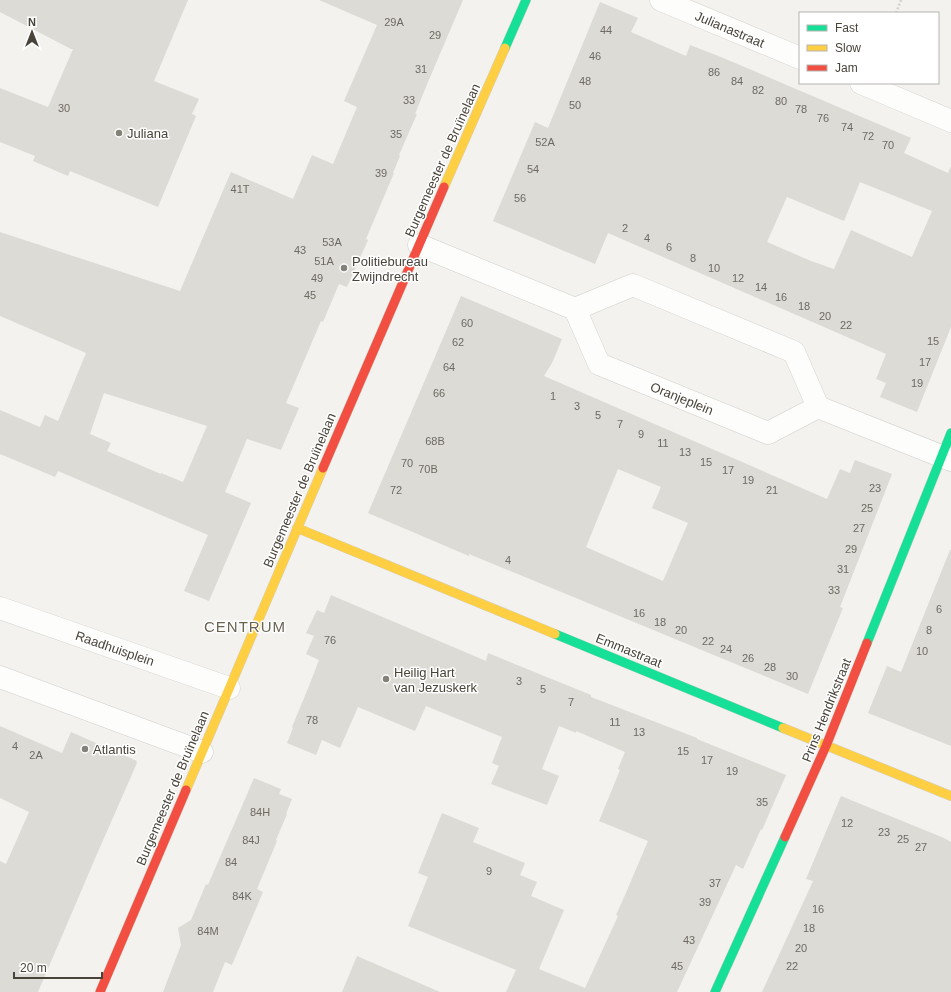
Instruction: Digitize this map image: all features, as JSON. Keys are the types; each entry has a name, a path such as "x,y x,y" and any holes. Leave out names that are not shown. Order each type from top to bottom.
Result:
{"street":[{"name":"Burgemeester de Bruïnelaan","path":"100,992 297,528 526,0"},
{"name":"Julianastraat","path":"661,0 799,58"},
{"path":"863,84 951,121"},
{"path":"419,245 574,309 633,285 794,352 818,407 946,458"},
{"name":"Oranjeplein","path":"574,309 599,364 768,433 818,407"},
{"name":"Prins Hendrikstraat","path":"715,992 826,746 946,458 951,433"},
{"name":"Emmastraat","path":"297,528 951,796"},
{"name":"Raadhuisplein","path":"0,608 229,688"},
{"path":"0,678 202,752"}],"path":[{"path":"896,12 901,0"}],"building":[{"path":"0,0 188,0 154,81 199,99 192,114 196,116 158,207 70,171 68,176 33,161 35,156 0,142 0,88 48,107 73,49 0,12"},
{"path":"319,0 463,0 415,114 417,114 366,239 368,240 347,287 339,284 323,322 321,321 286,403 299,408 281,450 247,439 225,492 251,503 209,601 184,591 208,535 58,471 55,477 0,454 0,410 40,427 45,415 58,421 86,353 0,316 0,232 180,291 231,172 293,199 312,155 333,164 357,107 344,101 377,25","holes":["104,393 207,426 183,482 107,451 111,443 90,434"]},
{"path":"600,2 638,18 631,32 686,56 690,45 721,57 911,138 904,153 948,173 951,166 951,327 917,412 880,397 886,383 876,379 886,354 608,233 595,264 493,221 535,122 548,128","holes":["860,182 932,211 912,257 851,230 834,269 767,242 787,197 844,221"]},
{"path":"461,296 562,339 552,363 544,376 827,499 840,469 850,473 855,460 892,474 840,607 843,608 808,694 469,554 469,556 368,513","holes":["618,469 661,487 652,508 688,523 663,581 586,547"]},
{"path":"950,550 951,746 868,713 887,666 901,672"},
{"path":"331,595 486,661 488,653 591,695 591,697 697,738 786,775 743,869 736,865 677,992 506,992 516,970 408,926 428,877 418,873 442,813 479,828 473,842 525,863 520,875 537,882 531,896 564,910 539,969 585,988 618,916 616,915 648,841 599,821 620,770 618,769 625,752 576,731 576,733 559,726 542,769 559,776 547,805 491,784 499,766 492,763 502,737 426,706 415,731 358,707 340,748 322,740 316,755 287,743 319,660 306,654 314,636 306,633 317,610 324,613"},
{"path":"0,726 62,753 71,732 137,761 38,992 0,992 0,861 6,864 29,812 0,798"},
{"path":"254,778 281,789 279,794 292,799 276,840 277,841 257,889 263,892 232,965 225,962 213,992 163,992 181,945 178,928 191,920 206,884 208,885"},
{"path":"841,796 951,842 951,992 762,992 813,881 806,879"},
{"path":"357,956 440,992 342,992"}],"traffic: fast":[{"path":"505,48 526,0"},
{"path":"867,643 951,433"},
{"path":"555,634 783,728"},
{"path":"715,992 785,837"}],"traffic: slow":[{"path":"444,187 505,48"},
{"path":"186,790 323,468"},
{"path":"297,528 555,634"},
{"path":"783,728 951,796"}],"traffic: jam":[{"path":"323,468 444,187"},
{"path":"785,837 826,746 867,643"},
{"path":"100,992 186,790"}],"place":[{"name":"Juliana","path":"119,133"},
{"name":"Politiebureau Zwijndrecht","path":"344,268"},
{"name":"Heilig Hart van Jezuskerk","path":"386,679"},
{"name":"Atlantis","path":"85,749"}],"district":[{"name":"CENTRUM","path":"245,627"}]}
